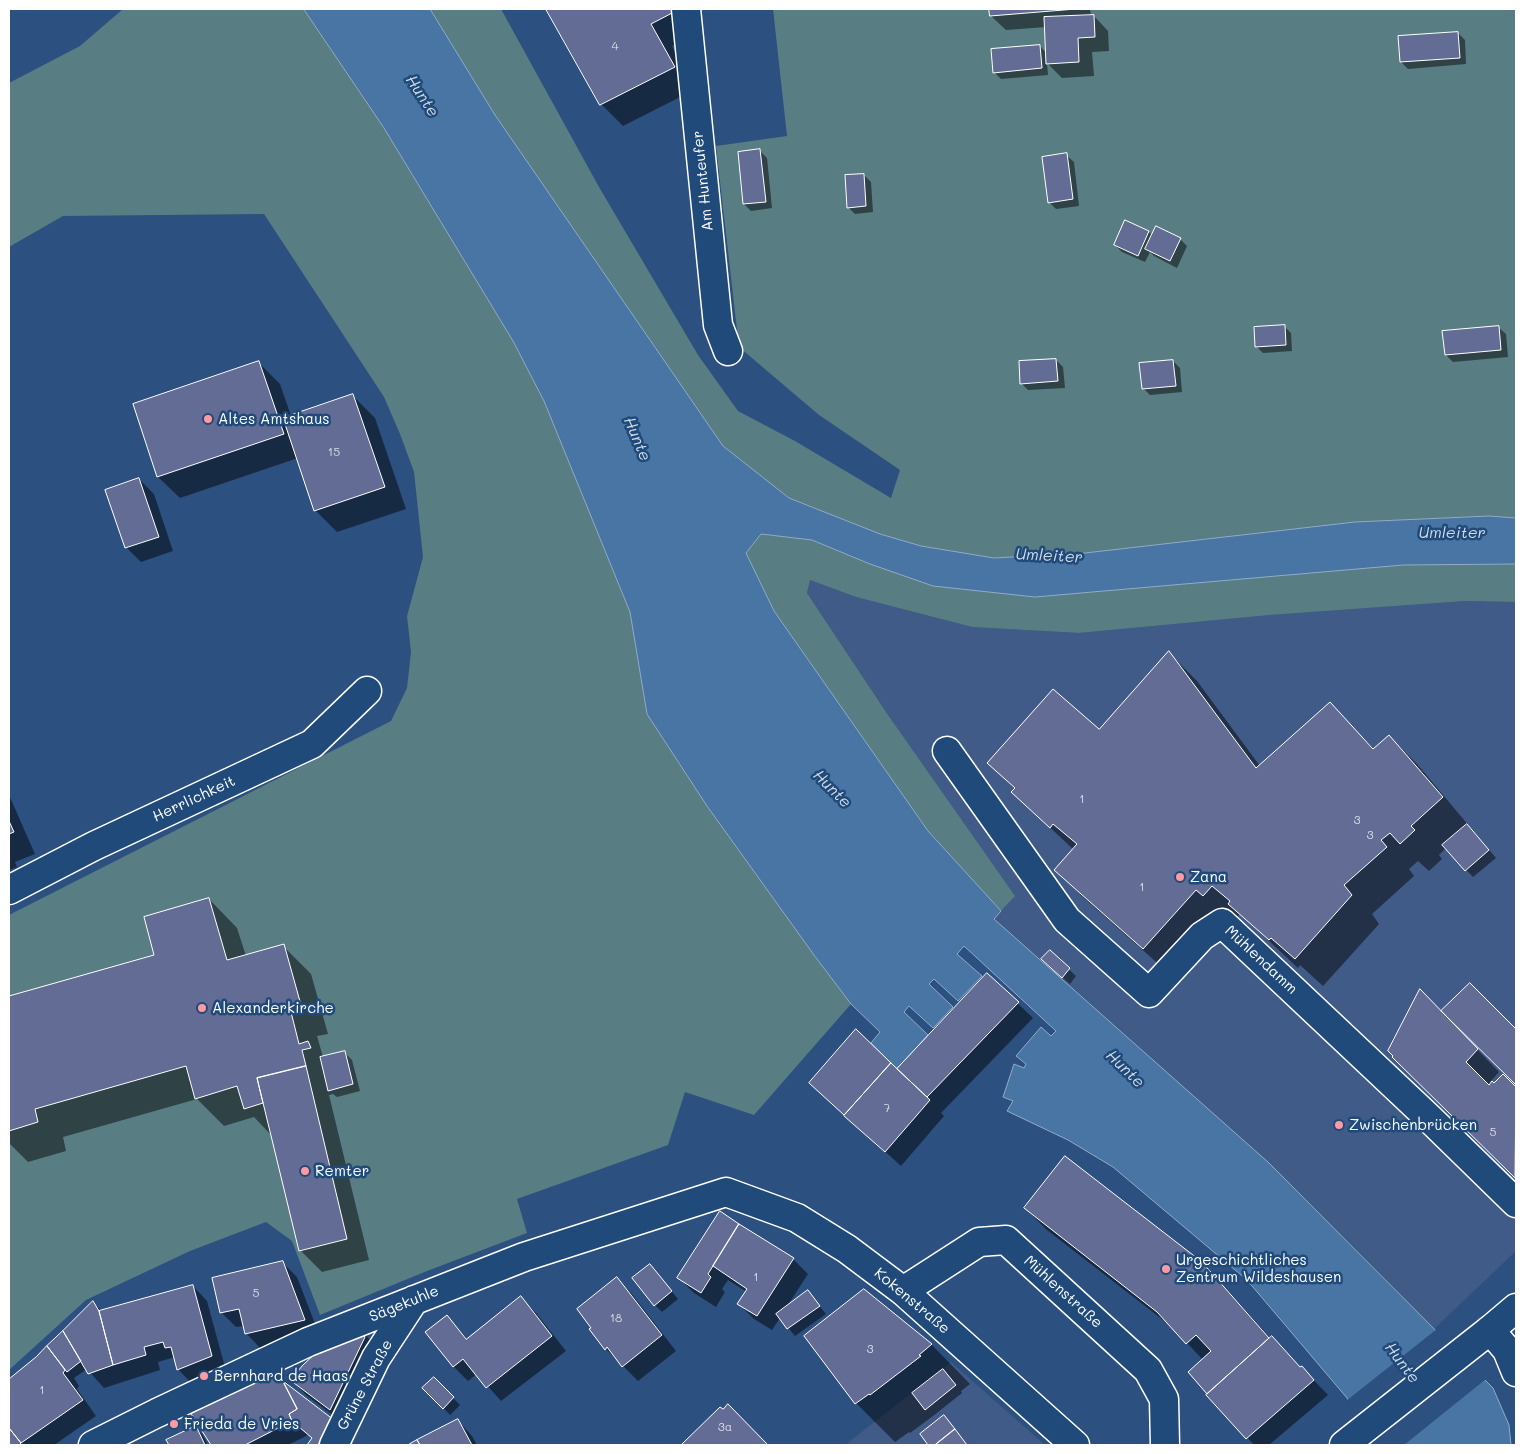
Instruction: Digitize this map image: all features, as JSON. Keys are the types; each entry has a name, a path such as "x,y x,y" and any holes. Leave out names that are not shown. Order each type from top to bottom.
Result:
{"street":[{"name":"Am Hunteufer","path":"686,9 718,325 728,351"},
{"name":"Herrlichkeit","path":"9,890 94,846 312,744 367,691"},
{"name":"Mühlendamm","path":"947,751 1067,920 1149,992 1202,936 1222,923 1430,1119 1516,1204"},
{"name":"Kokenstraße","path":"726,1192 797,1218 847,1249 904,1291 1074,1445"},
{"name":"Sägekuhle","path":"92,1445 157,1412 308,1342 524,1257 726,1192"},
{"name":"Mühlenstraße","path":"904,1291 979,1242 1006,1240 1148,1370 1164,1399 1165,1445"},
{"name":"Grüne Straße","path":"334,1445 376,1358 414,1300"},
{"path":"1344,1445 1516,1308"},
{"path":"1490,1330 1507,1350 1516,1372"}],"shaded area":[{"path":"810,580 856,597 972,627 1079,633 1270,615 1465,601 1516,602 1516,1251 1434,1329 1269,1163 994,919 1014,897 888,715 807,593"},
{"path":"951,1362 1045,1445 845,1445"}],"green space":[{"path":"123,9 304,9 384,128 513,341 544,401 630,612 647,714 707,806 851,1004 754,1115 685,1092 668,1145 517,1199 527,1233 427,1271 320,1315 292,1241 266,1222 190,1251 86,1300 9,1370 9,915 391,721 407,688 411,652 407,616 423,557 414,472 384,397 264,214 63,216 9,247 9,83 80,46"},
{"path":"430,9 501,9 599,187 698,355 738,411 795,441 891,498 900,470 819,415 739,347 716,146 787,136 773,9 1516,9 1516,518 1489,516 1355,522 1085,553 994,558 921,546 880,534 789,498 723,446 495,115"},
{"path":"761,534 812,540 870,564 1516,564 1516,602 1465,601 1270,615 1079,633 972,627 856,597 810,580 807,593 888,715 1015,896 1001,911 928,831 774,611 746,553"}],"water":[{"path":"304,9 430,9 495,115 723,446 789,498 880,534 921,546 994,558 1085,553 1355,522 1489,516 1516,518 1516,564 1403,565 1035,597 933,586 870,564 812,540 761,534 746,553 774,611 928,831 1001,911 994,919 1269,1163 1493,1388 1509,1425 1511,1445 1379,1445 1347,1398 1247,1280 1113,1167 1068,1140 1007,1111 1013,1101 1003,1097 1014,1064 1024,1068 1026,1064 1016,1056 1041,1027 1051,1036 1056,1031 964,946 957,954 982,976 958,1001 934,979 929,984 953,1007 933,1028 909,1006 904,1012 928,1035 897,1069 871,1043 880,1032 851,1004 814,955 707,806 647,714 630,612 544,401 513,341 384,128"}],"pier":[{"path":"1437,1329 1486,1379 1404,1445 1377,1445 1346,1401"}],"building":[{"path":"546,9 672,9 674,12 651,24 675,67 600,105"},
{"path":"989,9 1076,9 990,16"},
{"path":"1094,15 1095,37 1078,38 1079,62 1046,64 1044,17"},
{"path":"1458,32 1460,58 1400,62 1398,36"},
{"path":"1040,45 1042,68 993,73 991,49"},
{"path":"760,149 766,202 743,204 738,152"},
{"path":"1067,153 1073,199 1048,203 1042,157"},
{"path":"864,174 866,206 847,208 845,175"},
{"path":"1125,220 1149,231 1138,256 1114,245"},
{"path":"1156,226 1181,238 1170,261 1145,249"},
{"path":"1285,325 1286,345 1255,347 1254,327"},
{"path":"1499,326 1501,350 1445,355 1442,331"},
{"path":"1056,359 1058,381 1020,384 1019,361"},
{"path":"1173,360 1176,386 1142,389 1139,363"},
{"name":"Altes Amtshaus","path":"259,361 284,434 157,477 133,404"},
{"path":"353,394 385,487 314,511 283,418"},
{"path":"139,478 159,537 125,548 105,490"},
{"path":"1169,651 1256,768 1330,702 1373,749 1389,735 1443,797 1411,826 1415,830 1400,844 1390,833 1381,840 1387,847 1344,885 1352,895 1295,959 1271,938 1269,940 1228,904 1230,901 1212,886 1203,896 1196,890 1143,949 1054,870 1077,844 1053,824 1050,828 1011,792 1015,788 987,763 1053,689 1099,729"},
{"path":"9,821 14,832 9,834"},
{"path":"1467,824 1489,850 1465,871 1442,845"},
{"path":"209,898 227,960 284,944 301,1005 290,1008 299,1044 308,1041 311,1048 302,1050 306,1066 257,1078 263,1103 244,1109 237,1086 195,1099 186,1066 35,1109 38,1122 9,1131 9,996 154,955 144,917"},
{"path":"1050,950 1070,968 1062,978 1041,959"},
{"path":"987,973 1019,1002 927,1097 897,1069"},
{"path":"1470,983 1516,1029 1516,1085 1441,1011"},
{"path":"1420,989 1478,1049 1466,1062 1489,1085 1492,1081 1494,1083 1503,1074 1516,1087 1515,1178 1388,1051"},
{"path":"856,1029 891,1063 844,1115 809,1083"},
{"path":"345,1051 353,1084 328,1091 320,1057"},
{"path":"891,1063 930,1100 885,1152 844,1116"},
{"name":"Remter","path":"306,1066 347,1239 299,1251 257,1078"},
{"path":"1065,1156 1202,1262 1269,1338 1207,1394 1188,1372 1211,1351 1196,1335 1186,1344 1157,1312 1024,1208"},
{"path":"720,1211 739,1224 708,1274 711,1277 701,1293 677,1278"},
{"path":"739,1224 794,1258 757,1316 737,1304 747,1289 713,1266"},
{"path":"283,1261 305,1320 245,1334 239,1309 220,1313 212,1278"},
{"path":"650,1264 672,1291 654,1306 632,1278"},
{"path":"617,1277 662,1335 622,1367 607,1347 605,1350 577,1309"},
{"path":"193,1285 212,1356 177,1370 171,1347 165,1348 163,1342 144,1347 146,1355 113,1365 99,1311"},
{"path":"864,1289 932,1344 919,1355 921,1356 870,1395 855,1404 804,1336"},
{"path":"808,1290 820,1306 787,1329 776,1314"},
{"path":"521,1296 552,1336 486,1388 463,1359 453,1367 425,1332 447,1315 466,1339"},
{"path":"93,1301 99,1311 113,1365 88,1374 63,1331"},
{"path":"359,1327 365,1337 330,1410 290,1380 333,1337"},
{"path":"63,1331 81,1361 67,1372 47,1346"},
{"path":"1272,1336 1314,1380 1246,1439 1206,1395"},
{"path":"47,1346 65,1370 63,1373 83,1400 21,1443 9,1428 9,1379"},
{"path":"943,1369 956,1385 925,1410 912,1393"},
{"path":"278,1372 297,1409 289,1414 292,1421 245,1445 211,1445 191,1414"},
{"path":"434,1377 454,1397 443,1409 422,1388"},
{"path":"283,1381 334,1420 318,1445 307,1445 312,1438 292,1421 289,1414 297,1409"},
{"path":"728,1404 768,1445 681,1445 720,1407 723,1409"},
{"path":"944,1415 955,1429 935,1445 928,1445 920,1434"},
{"path":"458,1419 472,1445 420,1445 417,1440"},
{"path":"196,1426 205,1445 169,1445 166,1440"},
{"path":"9,1428 21,1443 19,1445 9,1445"},
{"path":"955,1429 967,1445 935,1445"},
{"path":"417,1440 420,1445 408,1445"}],"place":[{"name":"Altes Amtshaus","path":"208,419"},
{"name":"Zana","path":"1180,877"},
{"name":"Alexanderkirche","path":"202,1008"},
{"name":"Zwischenbrücken","path":"1339,1125"},
{"name":"Remter","path":"305,1171"},
{"name":"Urgeschichtliches Zentrum Wildeshausen","path":"1166,1269"},
{"name":"Bernhard de Haas","path":"204,1376"},
{"name":"Frieda de Vries","path":"174,1424"}],"water label":[{"name":"Hunte","path":"422,96"},
{"name":"Hunte","path":"637,439"},
{"name":"Umleiter","path":"1452,533"},
{"name":"Umleiter","path":"1049,556"},
{"name":"Hunte","path":"832,789"},
{"name":"Hunte","path":"1125,1069"},
{"name":"Hunte","path":"1402,1363"}]}
